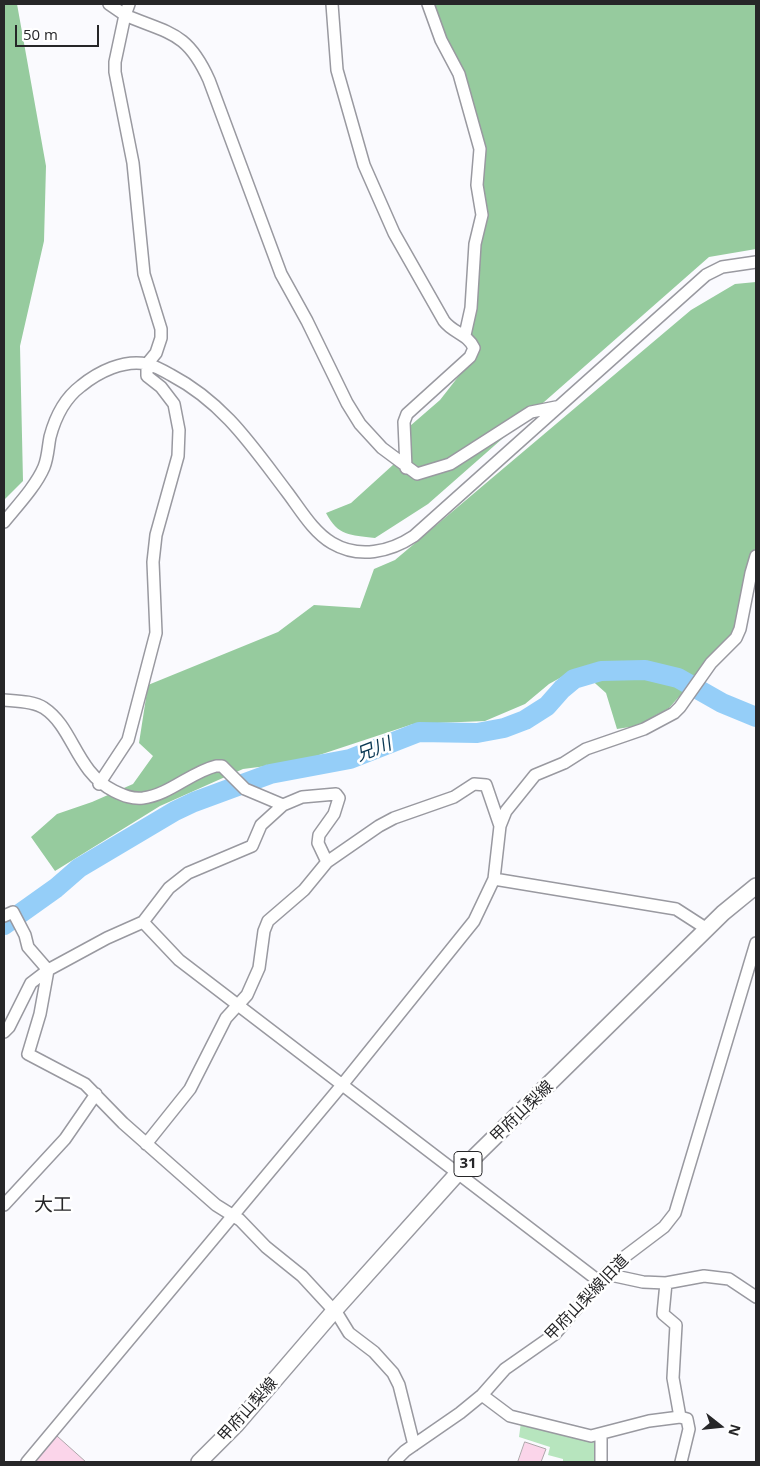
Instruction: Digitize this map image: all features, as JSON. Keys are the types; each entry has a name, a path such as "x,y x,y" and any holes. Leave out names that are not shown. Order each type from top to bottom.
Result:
{"main road":[{"name":"甲府山梨線","path":"199,1462 242,1418 334,1311 457,1174 707,929 756,886"}],"street":[{"path":"109,4 127,9 168,30 182,39 199,59 209,80 281,274 307,321 353,415 382,448 406,468 417,474 450,464 531,412 557,406"},
{"path":"332,4 337,70 364,165 394,234 444,321 453,331 465,336 474,348 470,357 407,414 404,422 406,468"},
{"path":"428,4 441,40 459,74 480,149 477,185 482,215 475,244 470,308 465,336"},
{"path":"99,784 128,740 156,633 153,562 156,535 178,456 179,430 174,404 160,387 147,376 147,364 156,353 162,338 144,274 134,163 115,72 115,62 127,9"},
{"path":"4,522 43,468 50,437 60,411 78,387 100,371 134,364 147,364 177,378 226,414 319,532 332,543 356,552 383,550 399,545 414,536 557,406 706,275 722,267 756,262"},
{"path":"27,1462 342,1085 474,920 494,879 500,826 506,811 535,775 564,763 586,749 644,729 674,713 711,663 736,638 740,629 756,556"},
{"path":"4,700 39,705 46,709 56,719 99,784 124,796 145,798 208,768 222,766 246,789 283,805"},
{"path":"146,1144 190,1089 226,1018 247,995 259,968 264,931 268,921 304,890 327,862 394,818 454,797 474,784 486,785 500,826"},
{"path":"4,1032 8,1028 31,983 48,970 107,938 143,922 169,888 188,873 252,846 261,825 283,805 302,797 336,794 339,798 334,814 319,835 318,843 327,862"},
{"path":"494,879 676,909 707,929"},
{"path":"8,914 25,935 28,947 48,970"},
{"path":"143,922 179,960 239,1005 278,1038 457,1174 603,1278 666,1283 704,1276 729,1279 756,1297"},
{"name":"甲府山梨線旧道","path":"394,1462 482,1395 504,1369 555,1334 619,1261 664,1227 675,1213 756,943"},
{"path":"48,970 40,1014 28,1054 80,1081 96,1094 122,1123 216,1205 233,1216 302,1276 334,1311 350,1334 374,1352 393,1373 399,1385 414,1445"},
{"path":"4,1205 65,1139 96,1094"},
{"path":"666,1283 663,1314 676,1325 673,1378 680,1417"},
{"path":"482,1395 510,1416 591,1436 649,1421 680,1417 687,1419 689,1429 681,1462"},
{"path":"601,1434 601,1462"}],"green space":[{"path":"4,4 17,4 46,166 44,241 20,346 23,481 4,500"},
{"path":"432,4 756,4 756,249 709,257 428,504 375,538 358,536 340,530 326,513 351,503 394,464 410,454 410,426 440,400 476,354 468,336 472,310 481,145 449,45"},
{"path":"756,282 756,544 741,609 732,635 719,646 694,680 669,708 636,726 617,729 606,693 578,668 549,684 525,704 485,721 413,724 298,762 243,769 160,806 55,871 31,837 57,814 92,802 133,784 153,756 139,743 148,685 278,632 314,605 360,608 374,569 395,560 691,310 735,284"},
{"path":"521,1422 599,1439 599,1462 563,1462 563,1459 548,1455 550,1447 519,1437"}],"building":[{"path":"57,1436 86,1462 33,1462"},
{"path":"525,1442 546,1449 541,1462 518,1462"}],"waterway":[{"name":"兄川","path":"4,925 56,888 79,868 175,811 194,802 270,774 350,759 419,732 477,733 504,728 525,720 547,706 574,679 601,671 645,670 678,678 722,703 756,717"}],"district":[{"name":"大工","path":"53,1206"}]}
